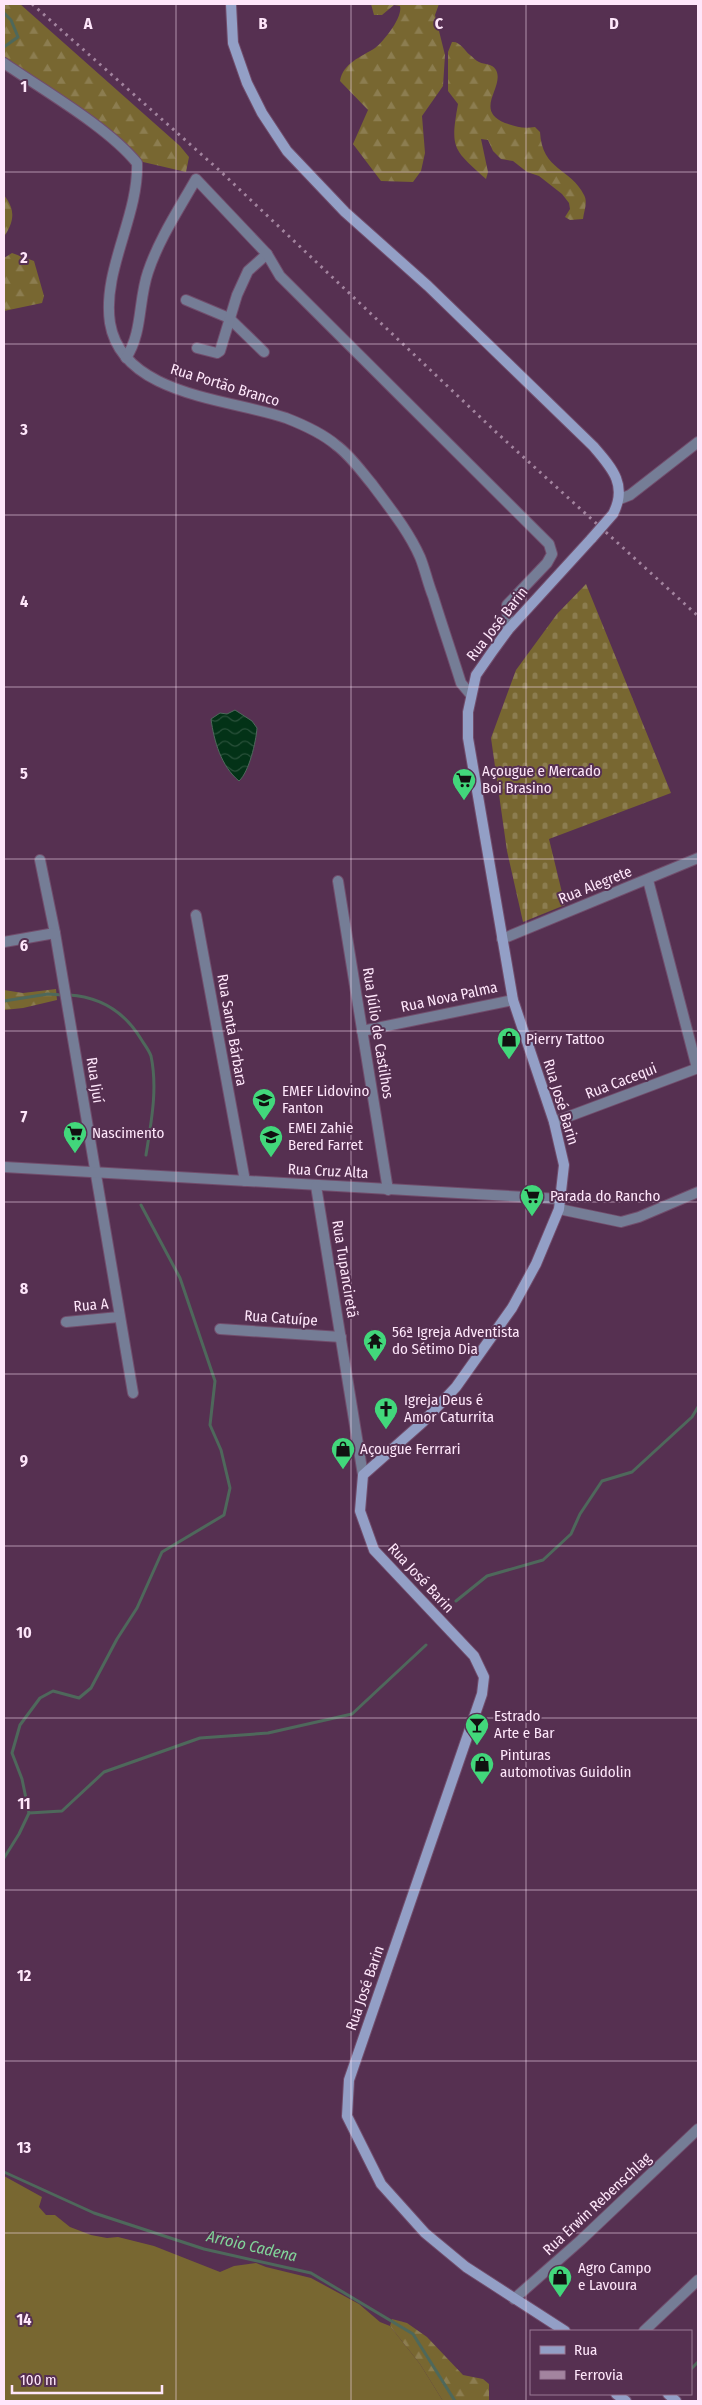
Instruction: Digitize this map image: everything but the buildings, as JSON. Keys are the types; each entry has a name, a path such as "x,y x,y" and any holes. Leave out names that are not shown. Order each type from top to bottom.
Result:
{"main road":[{"path":"231,4 233,43 248,83 262,113 287,151 346,212 428,286 593,446 615,475 620,490 620,499"},
{"name":"Rua José Barin","path":"563,2330 466,2267 426,2233 380,2184 346,2116 349,2080 482,1694 484,1677 474,1656 374,1550 360,1511 363,1475 423,1422 456,1387 512,1308 536,1264 560,1204 564,1165 554,1122 513,1000 502,939 468,738 471,695 476,675 508,630 613,514 620,499"}],"street":[{"name":"Rua Portão Branco","path":"4,64 96,127 137,163 135,193 115,270 111,297 110,322 118,346 126,358 148,375 181,390 286,418 313,430 337,446 386,502 420,558 461,683 471,695"},
{"path":"126,358 138,335 141,300 147,274 157,248 196,179 267,254 280,276 549,544 552,554 547,563 507,605 508,630"},
{"path":"197,348 217,353 220,351 229,318 248,271 267,254"},
{"path":"186,300 229,318 264,352"},
{"path":"620,499 630,495 698,442"},
{"name":"Rua Alegrete","path":"502,939 698,858"},
{"name":"Rua Ijuí","path":"40,860 55,932 133,1393"},
{"path":"648,880 698,1068"},
{"name":"Rua Júlio de Castilhos","path":"338,882 388,1190"},
{"name":"Rua Santa Bárbara","path":"196,915 245,1181"},
{"path":"4,942 55,932"},
{"name":"Rua Nova Palma","path":"362,1031 513,1000"},
{"name":"Rua Cacequi","path":"554,1122 698,1068"},
{"name":"Rua Cruz Alta","path":"4,1167 388,1190 560,1204 621,1222 639,1218 698,1192"},
{"name":"Rua Tupanciretã","path":"316,1186 363,1475"},
{"name":"Rua A","path":"66,1322 119,1317"},
{"name":"Rua Catuípe","path":"220,1329 340,1338"},
{"name":"Rua Erwin Rebenschlag","path":"514,2299 581,2240 698,2129"},
{"path":"645,2330 698,2280"}],"green space":[{"path":"4,4 20,4 180,146 189,157 186,172 143,162 104,129 4,56"},
{"path":"371,4 439,4 435,15 445,55 443,86 422,116 425,153 421,171 413,182 381,181 353,144 368,110 340,81 342,75 349,65 375,48 383,40 396,22 400,11 400,6 394,5 382,15 374,15"},
{"path":"452,42 460,44 478,61 490,65 496,70 498,77 490,105 491,112 496,118 505,123 527,128 535,127 540,132 542,145 551,162 572,179 584,195 586,204 583,219 570,220 565,217 570,209 569,203 562,194 539,176 527,172 513,161 501,159 493,151 488,140 481,139 488,172 486,179 461,154 457,147 454,130 458,104 448,91 448,52"},
{"path":"4,195 12,211 12,221 4,237"},
{"path":"12,253 34,261 44,296 42,303 4,311 4,258"},
{"path":"586,584 671,793 549,839 565,905 523,922 507,851 491,738 516,670 557,614"},
{"path":"56,989 57,1000 23,1008 4,1010 4,990 23,993"},
{"path":"4,2176 42,2197 39,2207 46,2215 55,2215 70,2227 91,2235 107,2238 118,2237 154,2246 220,2272 234,2266 256,2263 311,2278 359,2304 380,2322 390,2326 420,2364 443,2401 4,2401"},
{"path":"392,2319 407,2323 427,2337 463,2375 483,2379 489,2384 489,2401 443,2401 420,2364 390,2326"}],"water":[{"path":"235,710 252,721 257,728 254,749 249,764 239,781 227,768 219,753 211,719 220,713 227,714"}],"waterway":[{"path":"4,13 11,20 18,37 4,47"},
{"path":"4,1001 48,994 63,995"},
{"path":"69,995 81,996 111,1007 134,1029 151,1056 154,1093 146,1155"},
{"path":"4,1858 29,1813 22,1779 12,1753 20,1725 40,1698 53,1691 79,1698 91,1688 117,1639 137,1608 162,1552 224,1515 230,1488 221,1450 210,1425 215,1381 180,1278 141,1205"},
{"path":"456,1601 487,1576 543,1560 571,1534 580,1514 602,1481 632,1472 692,1417 698,1407"},
{"path":"29,1813 62,1811 104,1772 200,1738 268,1733 352,1714 426,1645"},
{"name":"Arroio Cadena","path":"4,2172 94,2213 204,2249 311,2273 413,2334 455,2401"},
{"path":"692,2368 698,2362"}],"railway":[{"path":"32,4 219,170 497,433 698,616"}],"place":[{"name":"Açougue e Mercado Boi Brasino","path":"464,801"},
{"name":"Pierry Tattoo","path":"509,1060"},
{"name":"EMEF Lidovino Fanton","path":"264,1121"},
{"name":"Nascimento","path":"75,1154"},
{"name":"EMEI Zahie Bered Farret","path":"271,1158"},
{"name":"Parada do Rancho","path":"532,1217"},
{"name":"56ª Igreja Adventista do Sétimo Dia","path":"375,1362"},
{"name":"Igreja Deus é Amor Caturrita","path":"386,1430"},
{"name":"Açougue Ferrrari","path":"343,1470"},
{"name":"Estrado Arte e Bar","path":"477,1746"},
{"name":"Pinturas automotivas Guidolin","path":"482,1785"},
{"name":"Agro Campo e Lavoura","path":"560,2298"}]}
